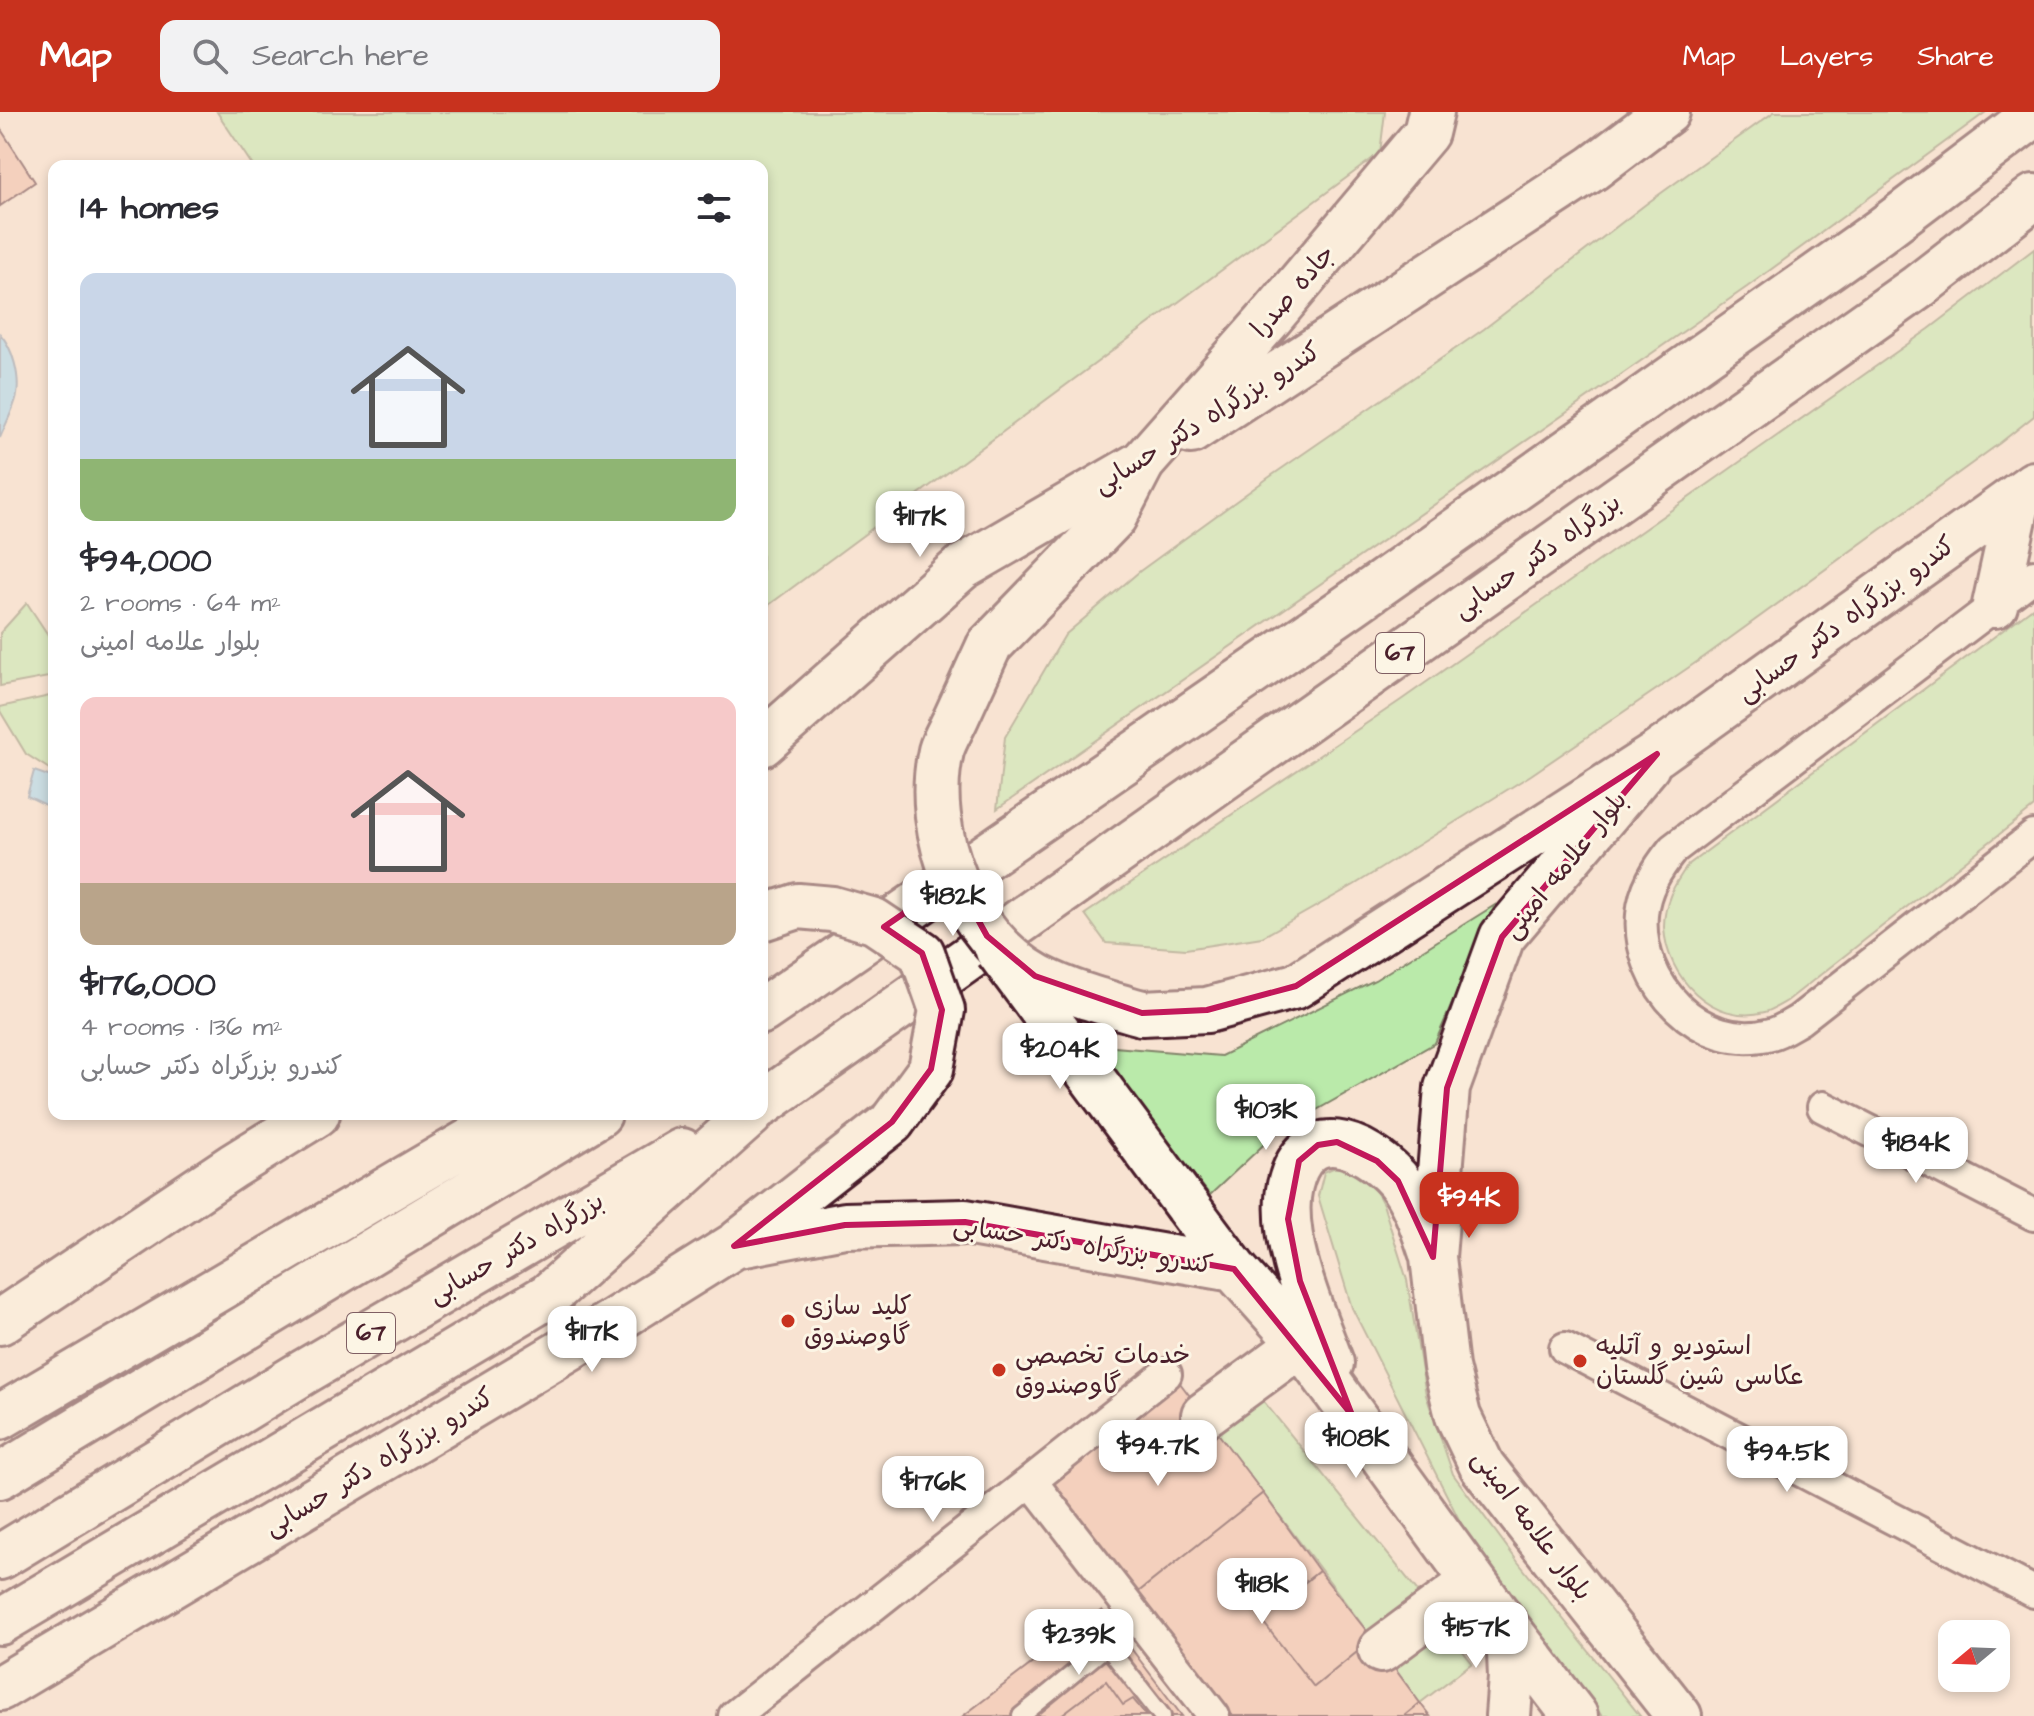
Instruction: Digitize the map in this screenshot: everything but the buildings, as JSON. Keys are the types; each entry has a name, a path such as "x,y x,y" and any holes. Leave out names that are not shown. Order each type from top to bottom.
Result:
{"main road":[{"name":"جاده صدرا","path":"1142,463 1271,317 1426,133 1431,112"},
{"name":"کندرو بزرگراه دکتر حسابی","path":"768,739 961,568 1142,463 1593,168 1667,112"},
{"name":"67","path":"768,1007 1429,550 1867,241 2034,115"},
{"name":"بزرگراه دکتر حسابی","path":"768,1100 1892,305 2034,197"},
{"path":"1142,463 1114,517 989,646 941,749 935,791 941,833 958,890 987,936 1234,1269 1301,1344 1473,1582 1575,1716"},
{"name":"کندرو بزرگراه دکتر حسابی","path":"1657,754 2027,489"},
{"path":"1995,605 2027,489"},
{"path":"987,936 1035,976 1068,991 1142,1013 1207,1010 1296,986 1657,754"},
{"name":"بلوار علامه امینی","path":"1657,754 1502,937 1447,1088 1433,1257 1446,1367 1458,1416 1482,1466 1679,1716"},
{"path":"734,1246 892,1122 931,1069 942,1010 922,953 874,921 832,909 798,906 768,916"},
{"path":"0,1322 307,1120"},
{"path":"0,1417 475,1138 519,1120"},
{"path":"0,1476 589,1120"},
{"name":"بزرگراه دکتر حسابی","path":"0,1557 304,1372 738,1120"},
{"path":"0,1622 548,1296 741,1120"},
{"path":"1352,1415 1300,1281 1288,1219 1289,1186 1299,1161 1318,1145 1337,1142 1357,1147 1377,1161 1398,1181 1412,1204 1433,1257"},
{"name":"کندرو بزرگراه دکتر حسابی","path":"0,1688 598,1331 734,1246 845,1225 965,1222 1234,1269"},
{"path":"1204,1415 1301,1344"},
{"path":"1381,1650 1473,1582"},
{"path":"1508,1716 1511,1677 1509,1630"}],"street":[{"path":"2034,576 1673,849 1658,867 1647,889 1642,913 1645,949 1661,987 1686,1017 1703,1028 1723,1035 1772,1034 1799,1020 2034,836"},
{"path":"1823,1107 2034,1215"},
{"path":"1565,1348 2034,1592"},
{"path":"734,1716 1166,1374"},
{"path":"1031,1481 1214,1716"}],"lane":[{"path":"1021,1716 1107,1646 1162,1716"}],"highlighted area":[{"path":"1657,754 1502,937 1447,1088 1433,1257 1398,1181 1377,1161 1337,1142 1318,1145 1299,1161 1288,1219 1300,1281 1352,1415 1234,1269 965,1222 845,1225 734,1246 892,1122 931,1069 942,1010 922,953 884,927 955,878 987,936 1035,976 1142,1013 1207,1010 1296,986"}],"green space":[{"path":"217,112 1385,112 1380,153 768,606 768,160 249,160"},
{"path":"1774,112 1986,112 1747,287 997,809 1005,737 1065,635 1140,571 1268,478 1484,329 1646,204"},
{"path":"2034,249 2034,416 1704,657 1531,775 1354,885 1262,937 1186,949 1106,943 1085,914 1401,700 1929,329"},
{"path":"27,603 48,635 48,677 0,686 0,633"},
{"path":"2034,607 2034,807 1779,1006 1765,1012 1728,1012 1696,994 1673,963 1664,927 1671,894 1688,865"},
{"path":"48,696 48,768 26,754 0,707"},
{"path":"1495,905 1435,1043 1276,1133 1210,1195 1090,1045 1221,1056 1375,980"},
{"path":"1347,1162 1367,1175 1383,1204 1407,1280 1426,1395 1453,1474 1640,1716 1602,1716 1478,1557 1352,1308 1318,1196 1324,1172"},
{"path":"1256,1392 1425,1600 1373,1639 1212,1426"},
{"path":"1441,1623 1472,1663 1420,1703 1390,1662"}],"water":[{"path":"0,334 12,354 18,387 14,406 0,438"},
{"path":"34,771 48,776 48,806 27,796"}],"place":[{"name":"کلید سازی گاوصندوق","path":"788,1321"},
{"name":"استودیو و آتلیه عکاسی شین گلستان","path":"1580,1361"},
{"name":"خدمات تخصصی گاوصندوق","path":"999,1370"}]}
